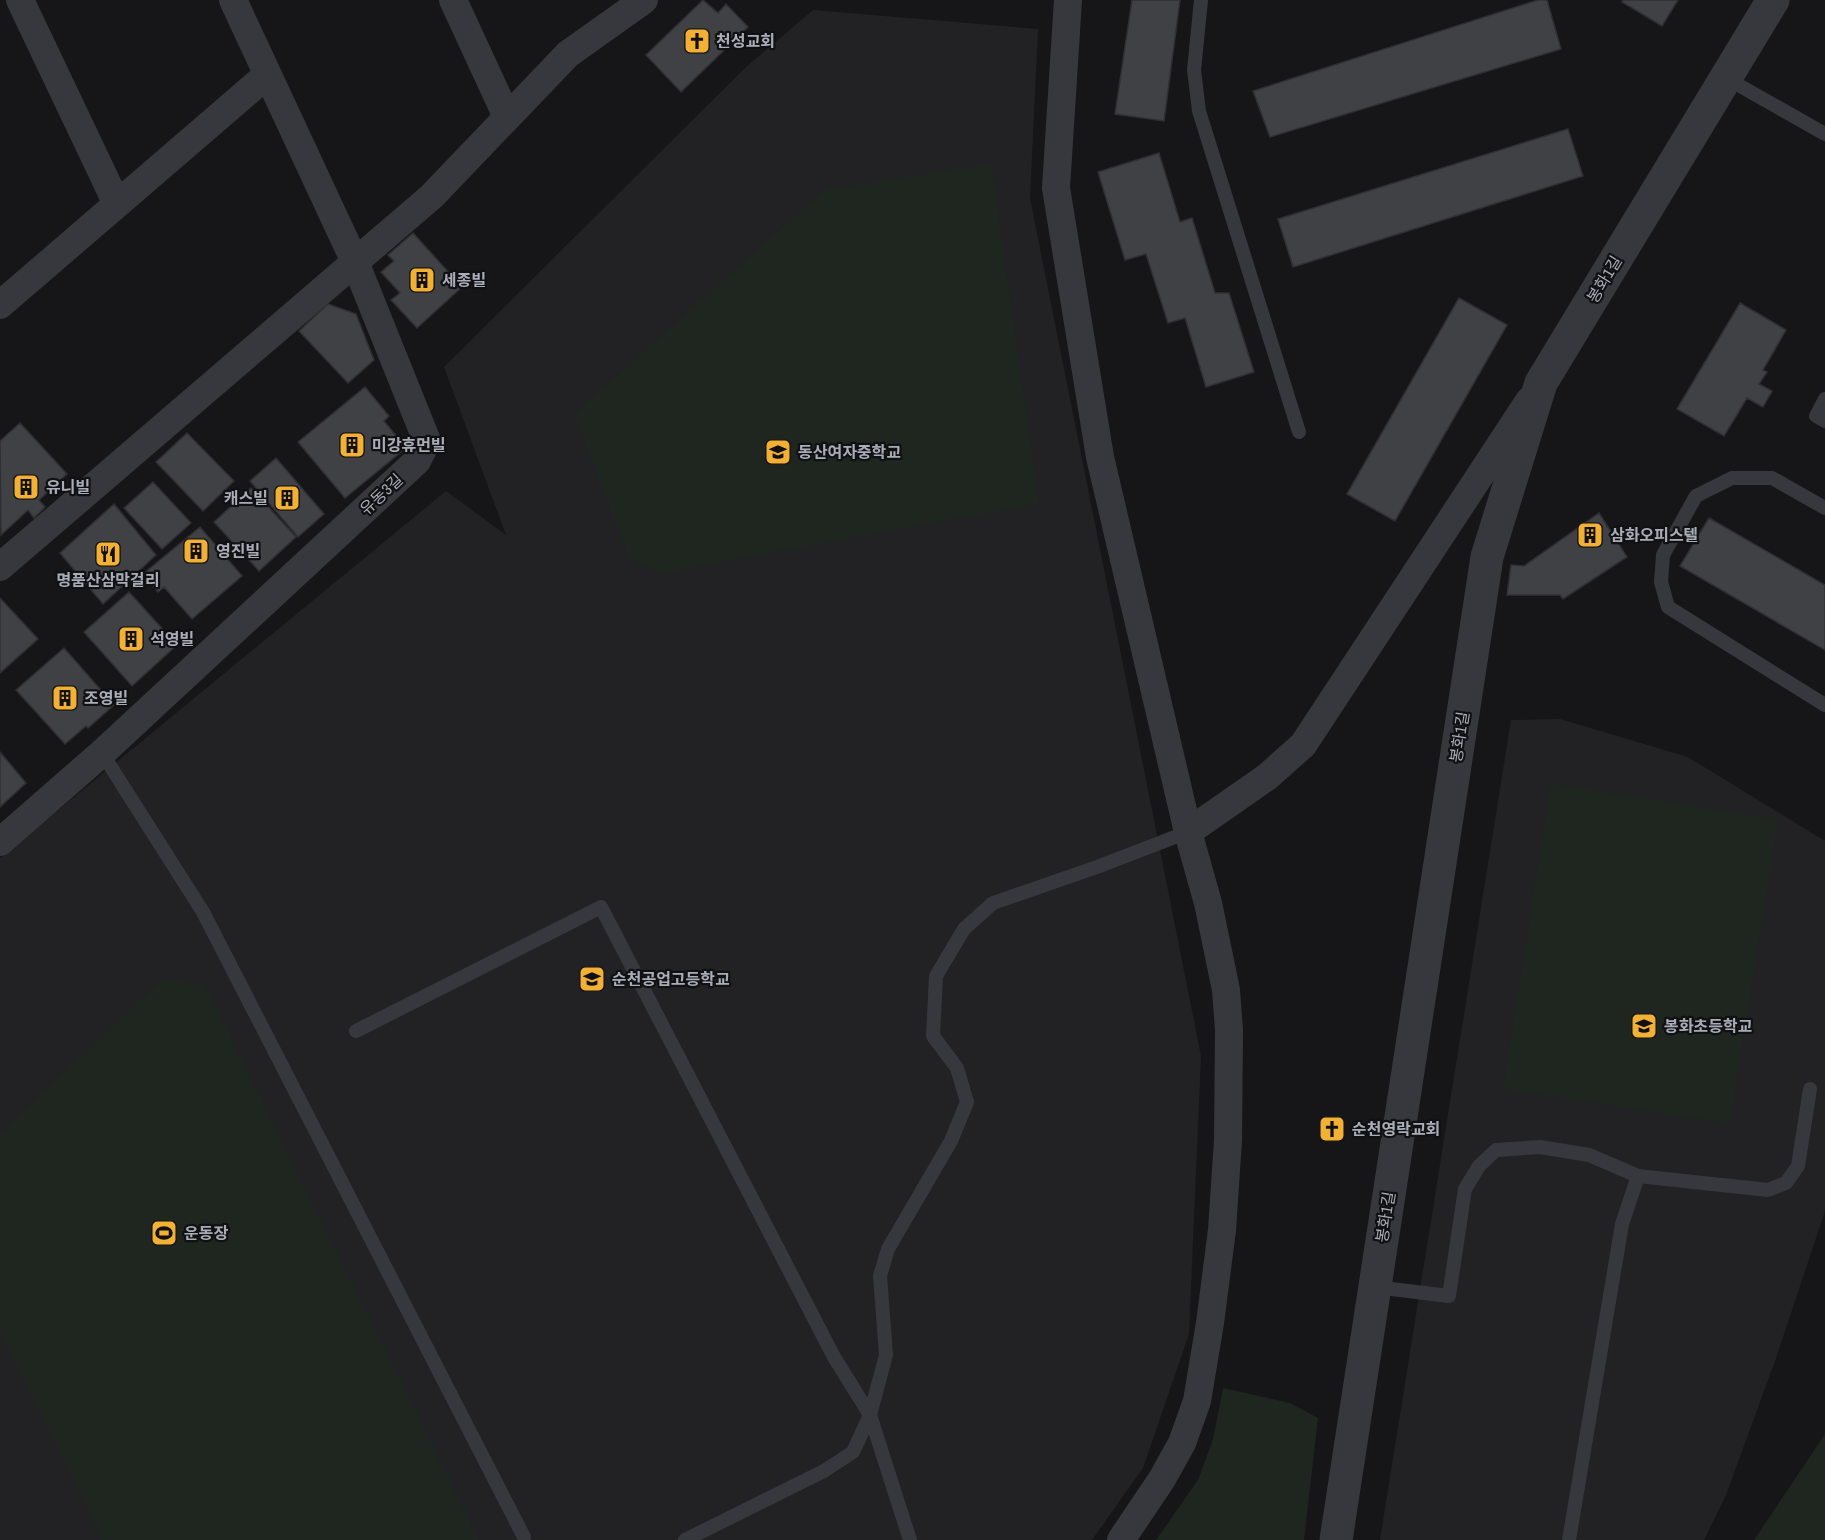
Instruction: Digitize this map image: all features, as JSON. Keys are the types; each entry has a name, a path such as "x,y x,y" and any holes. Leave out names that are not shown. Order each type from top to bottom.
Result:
{"street":[{"path":"20,0 117,204"},
{"name":"유동3길","path":"0,842 102,753 417,461 427,441 355,262 233,0"},
{"path":"453,0 507,117"},
{"path":"0,567 432,196 568,54 644,0"},
{"path":"1068,0 1056,188 1100,457 1188,832 1208,903 1226,990 1229,1030 1228,1120 1222,1230 1197,1401 1182,1443 1162,1479 1121,1540"},
{"name":"봉화1길","path":"1336,1540 1487,556 1541,383 1773,0"},
{"path":"0,305 267,75"},
{"path":"1188,832 1267,777 1303,745 1541,383"}],"lane":[{"path":"1201,0 1194,70 1199,111 1299,432"},
{"path":"1726,78 1825,134"},
{"path":"1825,399 1816,416 1825,422"},
{"path":"1825,508 1772,478 1732,478 1696,496 1663,555 1661,582 1668,607 1825,705"},
{"path":"102,753 203,912 524,1537"},
{"path":"685,1540 824,1471 853,1452 870,1415 886,1355 880,1276 888,1249 951,1141 967,1102 957,1068 933,1036 936,976 964,929 993,903 1188,832"},
{"path":"356,1031 601,907 834,1357 870,1415 910,1540"},
{"path":"1374,1287 1449,1296 1465,1189 1479,1166 1496,1150 1540,1147 1589,1155 1638,1176 1768,1190 1786,1183 1798,1166 1810,1089"},
{"path":"1569,1540 1622,1224 1638,1176"}],"shaded area":[{"name":"순천공업고등학교","path":"813,10 1038,29 1030,198 1201,1056 1189,1334 1143,1468 1092,1540 0,1540 0,858 446,491 506,535 444,367 746,67"},
{"path":"991,163 1039,504 663,573 629,559 574,414 824,190"},
{"name":"봉화초등학교","path":"1560,719 1688,757 1825,841 1825,1211 1775,1361 1726,1495 1704,1540 1380,1540 1511,720"},
{"path":"1551,783 1778,819 1730,1124 1503,1089"},
{"name":"운동장","path":"161,980 205,984 479,1540 102,1540 0,1332 0,1133"},
{"path":"1223,1388 1290,1403 1318,1418 1304,1540 1156,1540 1198,1480 1213,1439"},
{"path":"1825,1434 1825,1540 1754,1540"}],"building":[{"name":"천성교회","path":"703,0 718,13 726,4 748,27 681,92 646,55"},
{"path":"1132,0 1180,0 1164,121 1115,114"},
{"path":"1538,0 1547,0 1561,49 1270,137 1253,91"},
{"path":"1623,0 1678,0 1662,26 1622,2"},
{"path":"1568,129 1583,176 1293,267 1278,219"},
{"path":"1159,153 1180,222 1192,218 1215,293 1229,293 1254,372 1206,387 1185,318 1168,323 1146,254 1125,260 1098,172"},
{"name":"세종빌","path":"413,233 462,287 417,328 391,300 400,293 381,272 394,261 388,255"},
{"path":"1459,298 1507,325 1395,521 1347,494"},
{"path":"1740,303 1786,330 1763,370 1767,372 1759,384 1772,391 1763,407 1747,398 1724,436 1677,409"},
{"path":"328,304 356,314 374,360 348,383 299,331"},
{"name":"미강휴먼빌","path":"365,387 389,416 384,421 406,448 345,498 298,442"},
{"name":"유니빌","path":"20,423 67,474 39,500 45,507 34,518 28,510 1,535 0,441"},
{"path":"187,433 234,481 203,511 156,462"},
{"name":"캐스빌","path":"276,458 324,514 298,537 250,481"},
{"path":"153,482 191,523 162,549 124,508"},
{"path":"251,488 296,537 259,571 214,522"},
{"name":"명품산삼막걸리","path":"114,504 156,555 103,604 60,553"},
{"name":"삼화오피스텔","path":"1599,513 1627,557 1563,599 1560,595 1507,595 1511,565 1524,566"},
{"path":"1709,518 1825,585 1825,650 1680,566"},
{"name":"영진빌","path":"200,527 242,576 192,619 164,587 158,592 143,574"},
{"name":"석영빌","path":"129,592 177,645 132,686 84,632"},
{"path":"0,598 38,639 0,673"},
{"name":"조영빌","path":"64,648 114,705 88,728 86,726 65,744 16,690"},
{"path":"0,752 26,783 0,807"}],"place":[{"name":"천성교회","path":"697,41"},
{"name":"세종빌","path":"422,280"},
{"name":"미강휴먼빌","path":"352,445"},
{"name":"동산여자중학교","path":"778,452"},
{"name":"유니빌","path":"26,487"},
{"name":"캐스빌","path":"287,498"},
{"name":"삼화오피스텔","path":"1590,535"},
{"name":"영진빌","path":"196,551"},
{"name":"명품산삼막걸리","path":"108,554"},
{"name":"석영빌","path":"131,639"},
{"name":"조영빌","path":"65,698"},
{"name":"순천공업고등학교","path":"592,979"},
{"name":"봉화초등학교","path":"1644,1026"},
{"name":"순천영락교회","path":"1332,1129"},
{"name":"운동장","path":"164,1233"}]}
